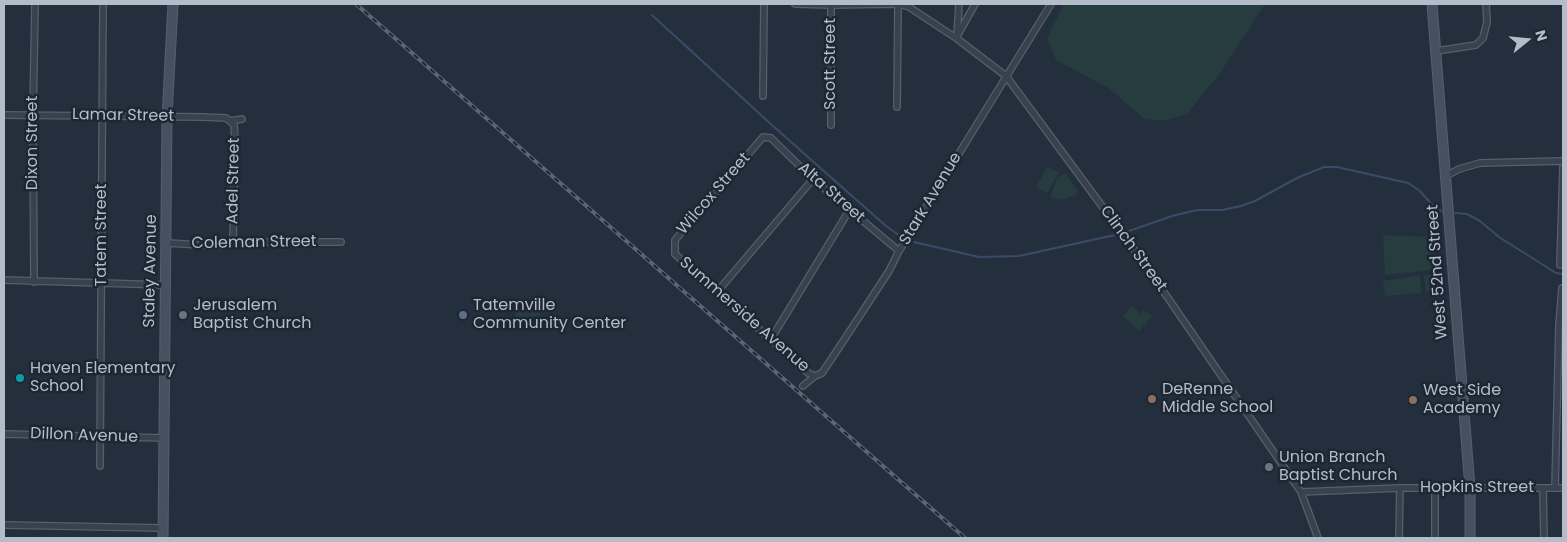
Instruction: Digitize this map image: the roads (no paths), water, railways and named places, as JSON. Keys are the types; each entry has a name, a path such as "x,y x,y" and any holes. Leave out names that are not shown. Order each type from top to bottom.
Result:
{"street":[{"name":"Dixon Street","path":"34,282 33,115 35,4"},
{"name":"Tatem Street","path":"100,466 103,4"},
{"name":"Staley Avenue","path":"163,538 167,117 173,4"},
{"path":"763,96 764,4"},
{"name":"Clinch Street","path":"795,4 897,4 909,7 956,38 1006,76 1144,264 1301,492 1318,538"},
{"path":"897,4 897,107"},
{"path":"956,38 959,4"},
{"path":"956,38 976,4"},
{"name":"Stark Avenue","path":"803,386 822,373 828,365 889,271 899,251 1051,4"},
{"name":"West 52nd Street","path":"1432,4 1470,488 1470,538"},
{"path":"1436,51 1476,45 1482,38 1487,22 1486,4"},
{"name":"Scott Street","path":"831,5 831,124"},
{"name":"Lamar Street","path":"4,115 226,118 230,121 242,119"},
{"name":"Adel Street","path":"230,121 234,125 235,139 233,242"},
{"name":"Alta Street","path":"763,137 771,138 814,179 899,251"},
{"name":"Wilcox Street","path":"674,254 675,240 763,137"},
{"path":"1446,176 1459,169 1480,163 1563,161"},
{"path":"1560,265 1563,167"},
{"path":"717,292 814,179"},
{"path":"771,339 850,209"},
{"name":"Coleman Street","path":"167,243 219,246 233,242 341,242"},
{"name":"Summerside Avenue","path":"674,254 808,374 815,376"},
{"path":"4,280 166,284"},
{"path":"1555,488 1562,288"},
{"name":"Dillon Avenue","path":"4,434 164,438"},
{"path":"1400,488 1400,538"},
{"name":"Hopkins Street","path":"1301,492 1400,488 1563,488"},
{"path":"1435,538 1436,488"},
{"path":"1543,489 1544,538"},
{"path":"4,525 163,528"}],"waterway":[{"path":"652,15 773,126 886,226 900,236"},
{"path":"1129,231 1172,216 1197,210 1222,210 1241,206 1255,201 1297,178 1324,167 1337,167 1408,183 1420,191 1433,206 1445,213"},
{"path":"1455,213 1467,214 1480,221 1499,237 1556,273 1563,274"},
{"path":"914,242 979,257 1019,256 1115,235"}],"railway":[{"path":"356,4 965,538"}],"place":[{"name":"Jerusalem Baptist Church","path":"183,315"},
{"name":"Tatemville Community Center","path":"463,315"},
{"name":"Haven Elementary School","path":"20,378"},
{"name":"DeRenne Middle School","path":"1152,399"},
{"name":"West Side Academy","path":"1413,400"},
{"name":"Union Branch Baptist Church","path":"1269,467"}]}
